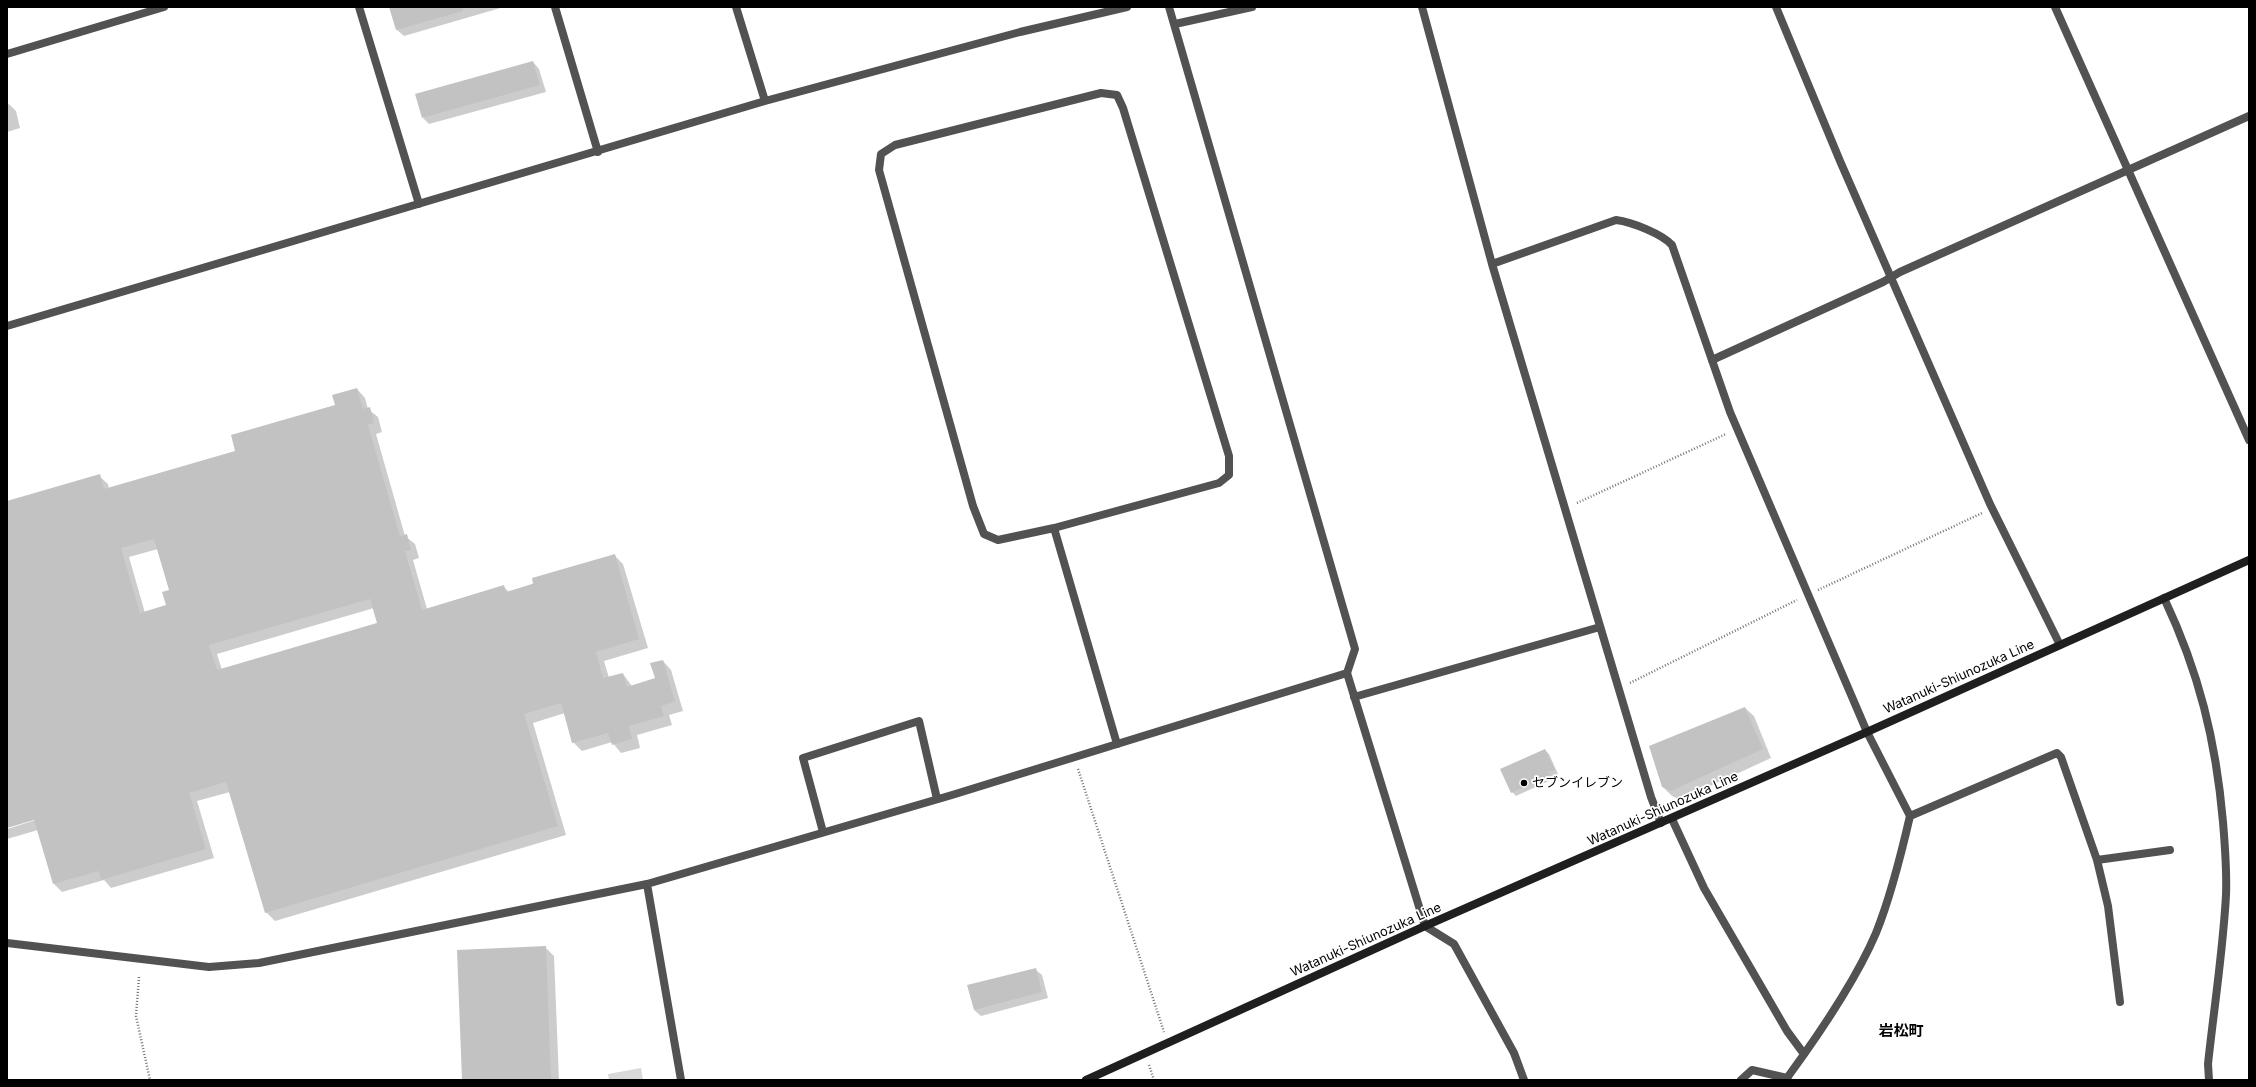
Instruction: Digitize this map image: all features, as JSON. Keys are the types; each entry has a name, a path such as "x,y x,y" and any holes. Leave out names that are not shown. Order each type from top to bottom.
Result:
{"main road":[{"name":"Watanuki-Shiunozuka Line","path":"1086,1080 1145,1055 1425,926 1672,819 2249,560"}],"street":[{"path":"7,54 164,7"},
{"path":"359,7 419,204"},
{"path":"555,7 598,152"},
{"path":"736,7 765,102"},
{"path":"7,326 765,102 1020,32 1127,7"},
{"path":"1169,7 1355,649 1347,673 1425,926 1454,944 1514,1052 1524,1080"},
{"path":"1175,24 1252,7"},
{"path":"1422,7 1492,264 1651,797 1661,823"},
{"path":"1776,7 1840,161 1992,508 2060,645"},
{"path":"2055,7 2249,440"},
{"path":"1101,93 1117,95 1123,108 1229,456 1229,475 1219,482 1054,528 998,540 984,534 973,506 879,170 880,159 881,154 894,145 1101,93"},
{"path":"1712,360 1892,278 1900,272 2249,116"},
{"path":"1492,264 1616,220 1626,221 1667,240 1672,245 1712,360 1738,428 1867,732 1910,816 1903,846 1876,933 1859,966 1804,1054 1787,1079 1752,1070 1741,1080"},
{"path":"1054,528 1117,744"},
{"path":"2164,598 2189,658 2202,698 2210,730 2220,784 2226,894 2208,1064 2209,1080"},
{"path":"1354,697 1600,627"},
{"path":"7,943 209,967 259,963 646,884 937,799 1347,673"},
{"path":"824,832 803,758 919,721 937,799"},
{"path":"1910,816 2057,753 2061,757 2097,860 2108,906 2120,1002"},
{"path":"1672,819 1708,894 1787,1030 1804,1054"},
{"path":"2097,860 2170,850"},
{"path":"646,884 681,1080"}],"path":[{"path":"1565,509 1738,428"},
{"path":"1619,689 1809,594 1992,508"},
{"path":"1074,757 1168,1044"},
{"path":"139,977 136,1016 150,1080"},
{"path":"1145,1055 1154,1080"}],"shaded area":[{"path":"641,1068 643,1080 609,1080 608,1074"}],"building":[{"path":"389,7 462,7 463,11 396,30"},
{"path":"533,61 540,85 422,118 415,94"},
{"path":"357,388 363,409 370,407 374,423 368,425 400,536 407,534 411,550 405,551 422,610 504,585 506,592 533,584 532,578 615,554 639,639 596,652 603,678 623,673 627,687 655,678 650,663 663,660 675,702 661,706 664,716 629,726 632,739 612,745 608,733 572,743 561,703 524,714 558,826 265,913 226,782 189,793 206,849 101,880 99,871 53,884 34,820 7,828 7,501 100,474 104,489 235,451 231,435 335,405 332,395","holes":["154,539 169,590 162,592 166,605 140,613 121,548","370,599 377,623 217,670 209,645"]},
{"path":"1745,707 1763,749 1671,791 1662,787 1649,746"},
{"path":"1545,749 1555,770 1548,772 1550,775 1511,793 1500,769"},
{"path":"546,946 551,1080 462,1080 457,950"},
{"path":"1036,968 1042,992 974,1010 967,985"}],"place":[{"name":"セブンイレブン","path":"1524,783"}],"district":[{"name":"岩松町","path":"1901,1031"}]}
